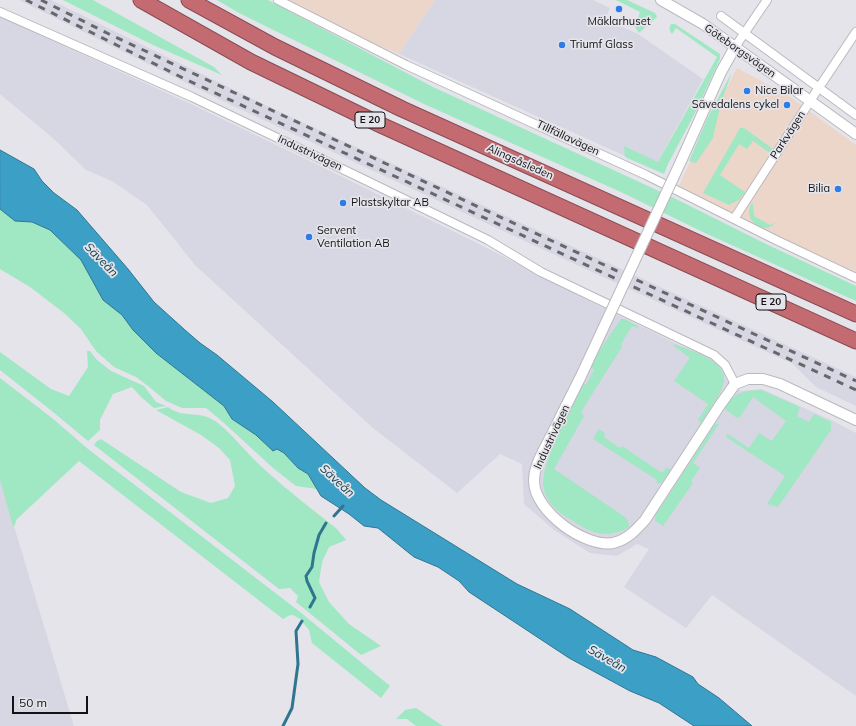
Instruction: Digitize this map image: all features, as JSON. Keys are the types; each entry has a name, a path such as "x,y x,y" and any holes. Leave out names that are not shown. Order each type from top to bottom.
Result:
{"highway":[{"name":"E 20","path":"141,0 252,62 383,126 856,341"},
{"name":"Alingsåsleden","path":"189,0 275,48 402,109 856,314"}],"street":[{"name":"Tillfällavägen","path":"278,0 406,65 609,157 684,193 734,220 856,278"},
{"name":"Göteborgsvägen","path":"661,0 703,24 856,134"},
{"path":"735,47 743,32 767,0"},
{"name":"Industrivägen","path":"0,12 192,97 488,240 540,272 714,356 724,365 735,384 641,524 631,535 623,540 604,544 594,542 582,536 554,517 540,501 534,482 537,465 581,376 682,159 721,72 735,47"},
{"name":"Göteborgsvägen","path":"720,16 856,115"},
{"name":"Parkvägen","path":"734,220 810,100 856,32"},
{"path":"735,384 748,379 762,379 780,384 856,420"}],"shaded area":[{"path":"19,0 51,0 267,106 856,377 856,406 816,387 793,364 229,104"},
{"path":"287,0 435,0 399,54 354,35"},
{"path":"435,0 593,0 610,8 605,19 638,34 703,79 654,169 399,54"},
{"path":"0,17 191,104 479,244 597,305 677,344 711,358 723,367 726,380 741,391 762,389 856,433 856,696 712,595 686,628 624,587 649,549 637,544 617,556 590,553 554,530 524,504 522,464 500,454 457,493 373,428 195,265 147,205 112,181 86,170 54,139 0,94"},
{"path":"737,68 789,96 856,145 856,275 752,226 679,186 707,125"},
{"path":"0,480 2,486 74,726 0,726"}],"green space":[{"path":"63,0 93,0 214,67 222,75 153,45"},
{"path":"217,0 268,0 433,87 674,198 766,244 856,286 856,301 705,233 623,193 424,104 239,13"},
{"path":"616,0 627,0 655,13 657,17 639,33 635,27 640,12"},
{"path":"671,24 675,24 720,54 720,59 664,174 625,157 624,146 658,162 717,57 676,28 672,34 670,31"},
{"path":"732,72 721,103 713,138 696,163 689,161 707,119"},
{"path":"740,128 744,128 773,149 770,153 753,141 747,149 739,144 720,175 745,192 739,200 729,205 703,193"},
{"path":"751,204 753,204 754,216 770,225 775,223 767,228 755,224 749,214"},
{"path":"0,209 15,221 32,222 50,230 81,260 103,300 122,315 133,330 156,353 224,406 232,419 256,435 273,451 277,449 284,453 298,468 308,474 317,489 296,486 273,468 206,408 182,408 166,401 136,377 114,367 96,351 81,329 64,313 30,287 0,269"},
{"path":"621,319 625,319 638,326 638,328 632,326 621,344 622,347 581,412 584,416 554,469 625,517 628,521 629,527 624,530 606,534 588,530 557,511 548,500 543,485 547,461 564,419 582,383 586,385 594,370 591,367 597,354"},
{"path":"674,344 708,358 721,369 724,377 719,395 701,423 698,420 708,404 674,381 690,358 674,346"},
{"path":"87,351 90,351 97,360 111,371 144,386 156,402 166,406 154,408 132,387 113,394 100,420 100,430 88,441 0,370 0,352 51,389 69,396 88,367"},
{"path":"0,378 52,418 88,449 300,612 390,686 381,698 312,643 309,630 300,619 290,615 283,619 79,461 16,520 15,525 13,526 0,480"},
{"path":"761,390 800,407 797,416 809,422 814,414 831,422 831,430 778,507 767,504 785,476 726,437 728,434 749,448 759,433 772,441 786,421 753,397 740,417 737,418 726,410 725,407 736,395 740,393"},
{"path":"168,407 180,413 205,416 219,424 258,464 337,529 346,540 329,547 322,562 319,582 329,602 349,624 381,646 361,655 296,602 298,596 290,588 279,589 94,445 101,439 181,492 211,503 228,498 235,486 230,460 219,448 201,435 156,410"},
{"path":"715,424 719,424 693,463 700,468 691,481 693,483 663,526 655,521 655,516"},
{"path":"599,429 605,433 604,437 620,448 622,446 662,473 667,467 670,470 670,473 659,484 656,482 657,480 593,439"},
{"path":"416,708 443,726 416,726 407,719 396,719 405,710"}],"water":[{"name":"Säveån","path":"0,150 34,169 42,181 54,193 77,210 128,269 154,302 200,343 217,355 273,402 365,488 381,500 517,584 570,609 633,650 656,657 693,677 698,684 719,698 752,726 694,726 659,703 630,691 569,658 469,592 459,581 438,567 414,557 378,528 364,526 349,514 321,496 308,474 298,468 284,453 277,449 273,451 256,435 232,419 224,406 156,353 133,330 122,315 103,300 81,260 50,230 32,222 15,221 0,209"}],"waterway":[{"path":"334,516 343,506"},
{"path":"310,607 315,598 306,576 312,567 319,535 326,523"},
{"path":"283,726 292,708 298,664 296,631 302,621"}],"railway":[{"path":"26,0 185,79 856,390"},
{"path":"41,0 109,34 485,210 856,381"}],"place":[{"name":"Mäklarhuset","path":"619,9"},
{"name":"Triumf Glass","path":"562,45"},
{"name":"Nice Bilar","path":"747,91"},
{"name":"Sävedalens cykel","path":"787,105"},
{"name":"Bilia","path":"838,189"},
{"name":"Plastskyltar AB","path":"343,203"},
{"name":"Servent Ventilation AB","path":"309,237"}]}
